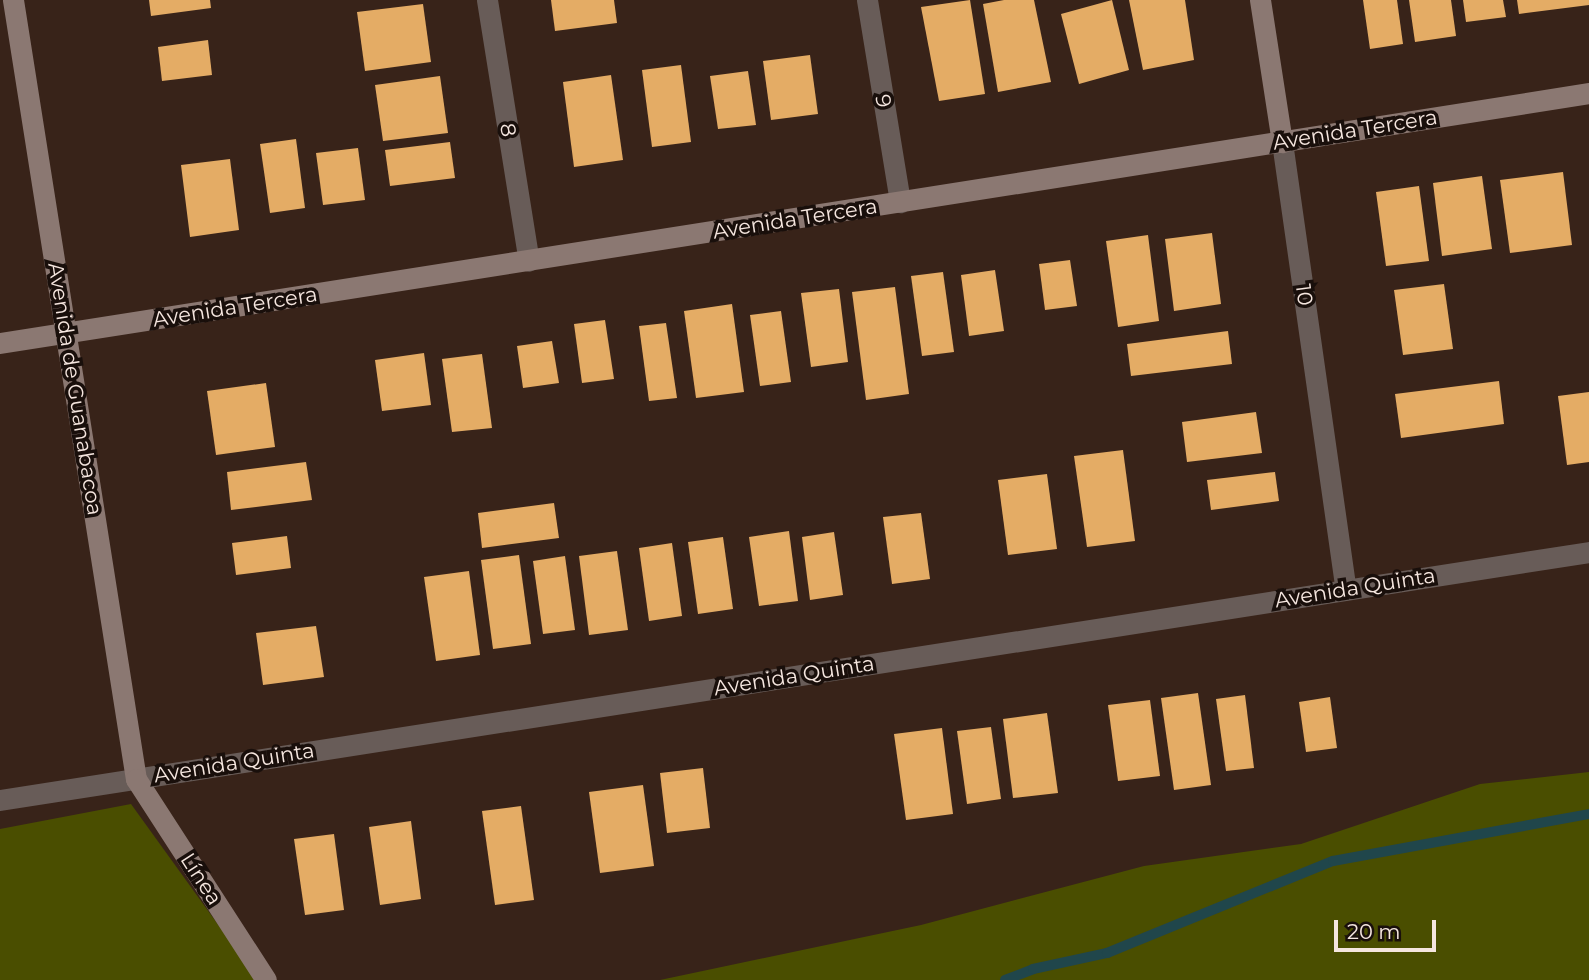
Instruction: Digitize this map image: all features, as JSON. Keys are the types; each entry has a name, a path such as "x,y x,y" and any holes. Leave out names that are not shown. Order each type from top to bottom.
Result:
{"street":[{"name":"Avenida de Guanabacoa","path":"13,0 136,779"},
{"name":"8","path":"487,0 529,261"},
{"name":"9","path":"867,0 900,202"},
{"name":"10","path":"1260,0 1346,590"},
{"name":"Avenida Tercera","path":"0,344 1589,93"},
{"name":"Avenida Quinta","path":"0,800 1589,552"},
{"name":"Línea","path":"136,779 266,980"}],"shaded area":[{"path":"1589,772 1589,980 660,980 921,925 1144,866 1301,844 1480,784"},
{"path":"131,804 258,980 0,980 0,829"}],"building":[{"path":"149,0 210,0 211,8 151,16"},
{"path":"551,0 614,0 617,23 555,31"},
{"path":"970,0 985,94 939,101 921,7"},
{"path":"1004,0 1034,0 1051,82 998,92 983,4"},
{"path":"1112,0 1129,70 1079,84 1061,14"},
{"path":"1129,0 1185,0 1194,60 1143,70"},
{"path":"1363,0 1397,0 1403,44 1370,49"},
{"path":"1409,0 1451,0 1456,36 1415,42"},
{"path":"1463,0 1503,0 1506,17 1466,22"},
{"path":"1517,0 1589,0 1589,5 1519,14"},
{"path":"423,4 431,62 365,71 357,12"},
{"path":"208,40 212,75 162,81 158,47"},
{"path":"810,55 818,114 771,120 763,61"},
{"path":"681,65 691,142 652,147 642,70"},
{"path":"748,71 756,125 718,129 710,76"},
{"path":"611,75 623,160 574,167 563,82"},
{"path":"440,76 448,133 383,141 375,85"},
{"path":"296,139 305,208 270,213 260,144"},
{"path":"450,142 455,178 390,186 385,150"},
{"path":"358,148 365,200 323,205 316,153"},
{"path":"230,159 239,230 190,237 181,165"},
{"path":"1563,172 1572,245 1510,253 1500,180"},
{"path":"1482,176 1492,249 1442,256 1433,183"},
{"path":"1419,186 1429,261 1386,266 1376,192"},
{"path":"1212,233 1221,304 1174,311 1165,239"},
{"path":"1148,235 1159,321 1118,327 1106,241"},
{"path":"1070,260 1077,306 1045,310 1039,264"},
{"path":"995,270 1004,331 969,336 961,275"},
{"path":"943,272 954,352 922,356 911,276"},
{"path":"1444,284 1453,349 1403,355 1394,290"},
{"path":"895,287 909,394 866,400 852,292"},
{"path":"839,289 848,362 811,367 801,293"},
{"path":"732,304 744,392 696,398 684,311"},
{"path":"781,311 791,382 760,386 750,315"},
{"path":"605,320 614,379 582,383 574,324"},
{"path":"666,323 677,398 649,401 639,326"},
{"path":"1228,331 1232,364 1131,376 1127,344"},
{"path":"552,341 559,383 523,388 517,346"},
{"path":"424,353 431,405 382,411 375,360"},
{"path":"482,354 492,428 452,432 442,359"},
{"path":"1499,381 1504,424 1401,438 1395,394"},
{"path":"266,383 275,447 216,455 207,391"},
{"path":"1589,392 1589,462 1567,465 1558,396"},
{"path":"1256,412 1262,453 1187,462 1182,422"},
{"path":"1123,450 1135,541 1087,547 1074,456"},
{"path":"306,462 312,500 231,510 227,472"},
{"path":"1275,472 1279,501 1211,510 1207,480"},
{"path":"1047,474 1057,549 1008,555 998,480"},
{"path":"554,503 559,538 482,548 478,513"},
{"path":"921,513 930,579 892,584 883,517"},
{"path":"789,531 798,601 759,606 749,537"},
{"path":"834,532 843,595 810,600 802,537"},
{"path":"287,536 291,568 236,575 232,543"},
{"path":"723,537 733,609 698,614 688,542"},
{"path":"672,543 682,616 649,621 639,548"},
{"path":"617,551 628,630 589,635 579,556"},
{"path":"519,555 531,644 493,649 481,560"},
{"path":"565,556 575,630 543,634 533,561"},
{"path":"469,571 480,655 436,661 424,577"},
{"path":"316,626 324,677 263,685 256,633"},
{"path":"1198,693 1211,785 1174,790 1161,698"},
{"path":"1245,695 1254,768 1226,771 1216,699"},
{"path":"1330,697 1337,748 1306,752 1299,702"},
{"path":"1150,700 1160,776 1118,781 1108,705"},
{"path":"1047,713 1058,793 1013,798 1003,719"},
{"path":"991,727 1001,799 967,804 957,731"},
{"path":"942,728 953,814 906,820 894,734"},
{"path":"703,768 710,828 667,833 660,773"},
{"path":"643,785 654,866 600,873 589,792"},
{"path":"521,806 534,900 495,905 482,811"},
{"path":"411,821 421,899 380,905 369,827"},
{"path":"334,834 344,910 305,915 294,839"}],"waterway":[{"path":"1005,980 1033,969 1107,953 1333,861 1589,814"}]}
